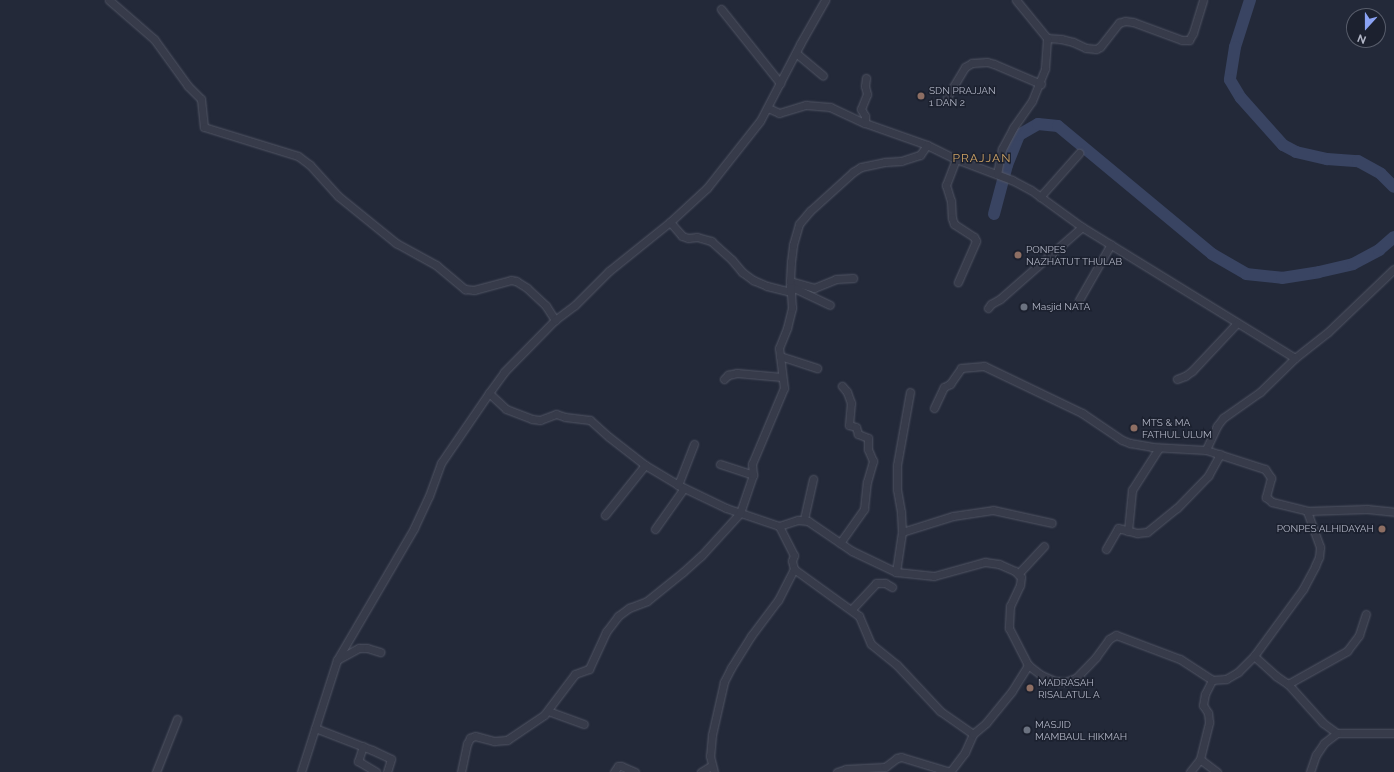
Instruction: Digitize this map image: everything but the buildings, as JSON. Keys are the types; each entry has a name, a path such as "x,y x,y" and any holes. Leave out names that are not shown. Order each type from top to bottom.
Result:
{"street":[{"path":"109,0 154,39 188,86 201,99 204,127 271,148 287,151 298,156 310,165 338,196 396,243 436,266 464,289 474,290 512,280 516,281 527,288 546,306 555,320"},
{"path":"301,772 337,660 414,528 429,496 441,463 504,372 555,320 575,304 609,271 670,222 707,188 752,133 768,108 825,0"},
{"path":"999,175 1002,149 1032,101 1041,84 1046,68 1047,38 1016,0"},
{"path":"1047,38 1061,39 1073,42 1086,48 1096,49 1100,47 1119,23 1125,21 1133,22 1182,40 1189,40 1194,32 1203,0"},
{"path":"721,9 780,83"},
{"path":"796,53 824,76"},
{"path":"947,97 965,67 972,63 987,62 994,64 1041,84"},
{"path":"865,123 866,116 861,109 867,94 865,86 866,78"},
{"path":"768,108 779,113 806,105 830,107 865,123 927,145 956,159 1012,180 1040,197 1082,227 1295,358"},
{"path":"461,772 467,744 470,738 474,736 494,742 507,740 548,711 575,674 589,669 606,632 618,616 629,608 647,601 683,572 701,556 740,513 753,475 752,464 783,394 785,382 782,377 779,348 787,328 792,308 790,286 795,233 802,219 840,182 861,167 885,162 901,161 920,155 927,145"},
{"path":"1040,197 1079,153"},
{"path":"956,159 946,185 951,203 952,218 954,224 974,237 976,241 958,282"},
{"path":"670,222 679,234 684,237 697,237 711,241 732,260 742,272 753,280 767,286 814,288 836,279 853,278"},
{"path":"988,308 990,304 1000,299 1082,227"},
{"path":"1080,300 1111,244"},
{"path":"1206,450 1219,422 1260,392 1295,358 1328,332 1394,269"},
{"path":"790,286 830,305"},
{"path":"1177,379 1192,371 1237,323"},
{"path":"780,356 817,368"},
{"path":"934,408 944,387 950,384 961,368 984,366 1082,413 1122,440 1130,443 1160,448 1206,450 1265,469 1271,478 1267,499 1307,511 1368,509 1394,512"},
{"path":"724,379 736,373 782,377"},
{"path":"840,543 864,509 867,482 873,461 868,450 868,438 858,434 856,427 849,425 852,403 847,392 842,386"},
{"path":"896,572 902,532 901,512 897,489 897,465 910,392"},
{"path":"489,393 506,409 532,419 540,420 556,414 564,417 590,420 614,442 645,465 681,487 726,508 779,526 804,519 840,543 871,561 896,572 934,576 984,562 999,564 1021,577 1020,585 1010,606 1009,628 1028,665 1041,675 1055,681 1065,682 1076,678 1096,657 1109,639 1116,635 1180,659 1212,680 1226,679 1238,672 1254,656 1303,589 1319,557 1318,539 1307,511"},
{"path":"655,529 681,487 694,444"},
{"path":"1128,531 1132,490 1160,448"},
{"path":"1106,549 1118,528 1137,533 1148,532 1177,508 1208,476 1220,454"},
{"path":"720,464 753,475"},
{"path":"605,515 645,465"},
{"path":"804,519 813,479"},
{"path":"902,532 953,516 993,510 1052,523"},
{"path":"701,772 713,769 712,735 716,710 724,682 731,668 752,636 778,600 794,570 792,561 794,555 779,526"},
{"path":"1018,574 1044,546"},
{"path":"794,570 852,609 861,618 871,644 897,665 940,711 973,734"},
{"path":"852,609 876,583 885,583 892,587"},
{"path":"1288,684 1347,651 1359,635 1366,614"},
{"path":"337,660 359,648 375,649 380,652"},
{"path":"1254,656 1276,676 1288,684 1323,723 1337,733 1394,733"},
{"path":"837,772 846,769 886,768 897,758 901,757 950,772 965,752 973,734 986,723 1012,691 1028,665"},
{"path":"1190,772 1200,759 1209,722 1208,713 1204,709 1203,702 1212,680"},
{"path":"548,711 584,724"},
{"path":"156,772 177,719"},
{"path":"315,728 363,746 392,759 387,772"},
{"path":"1310,772 1320,749 1337,733"},
{"path":"363,746 358,761 376,772"},
{"path":"1200,759 1217,772"},
{"path":"614,772 618,766 621,766 635,772"}],"waterway":[{"path":"1250,0 1235,47 1230,80 1241,98 1283,145 1296,152 1327,159 1358,161 1381,174 1394,187"},
{"path":"994,214 1007,165 1019,135 1038,124 1058,126 1212,254 1246,274 1282,278 1319,272 1353,264 1379,250 1394,237"}],"place":[{"name":"SDN PRAJJAN 1 DAN 2","path":"921,96"},
{"name":"PONPES NAZHATUT THULAB","path":"1018,255"},
{"name":"Masjid NATA","path":"1024,307"},
{"name":"MTS & MA FATHUL ULUM","path":"1134,428"},
{"name":"PONPES ALHIDAYAH","path":"1382,529"},
{"name":"MADRASAH RISALATUL A","path":"1030,688"},
{"name":"MASJID MAMBAUL HIKMAH","path":"1027,730"}],"district":[{"name":"PRAJJAN","path":"982,159"}]}
